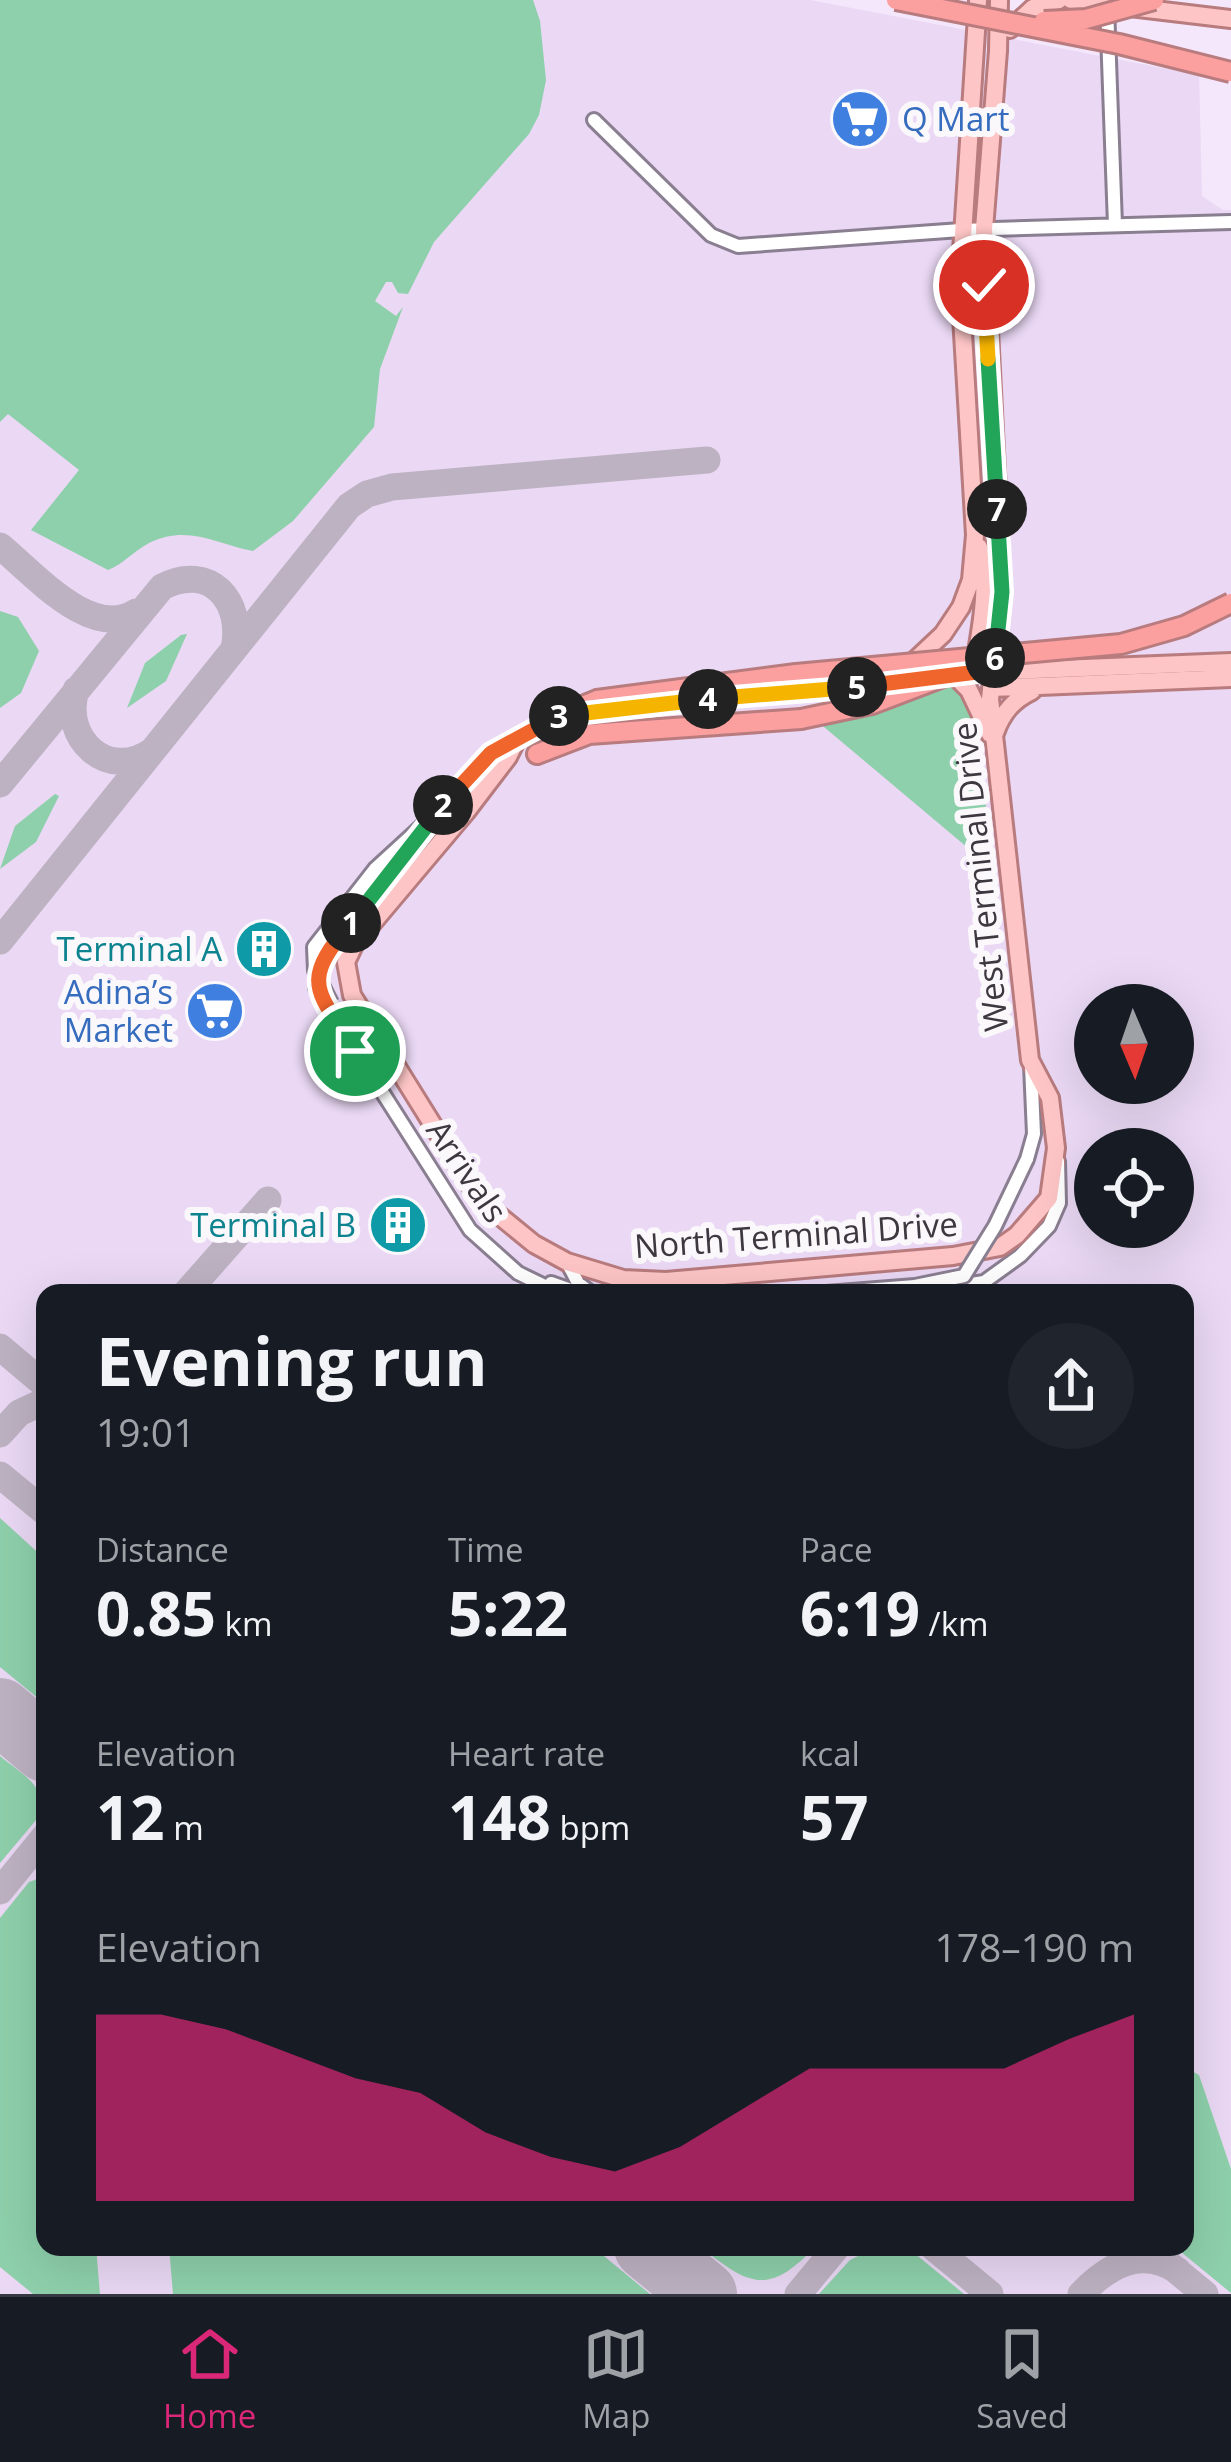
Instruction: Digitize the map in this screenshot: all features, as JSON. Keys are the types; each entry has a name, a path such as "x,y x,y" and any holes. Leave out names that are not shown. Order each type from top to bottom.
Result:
{"highway":[{"path":"896,0 1021,22 1231,72"},
{"path":"1021,22 1086,19 1154,0"},
{"path":"537,754 590,734 801,719 872,704 1121,644 1184,626 1231,603"},
{"path":"553,718 597,700 796,674 996,671"}],"main road":[{"path":"955,0 963,7 975,43"},
{"path":"878,685 930,649 961,607 971,580 975,535 960,283 978,0"},
{"path":"999,0 983,229 1000,608 1016,648 1044,677"},
{"path":"998,52 1021,16 1059,0"},
{"path":"1071,0 1231,19"},
{"path":"974,671 984,565 975,535"},
{"name":"West Terminal Drive","path":"1000,608 993,740 1030,1060"},
{"path":"993,740 999,721 1044,677 1145,665 1231,662"},
{"path":"1071,685 1073,678 1121,674 1145,665"},
{"path":"516,741 553,718 597,709 878,685 974,671 1044,677 1071,685 1231,678"},
{"path":"953,674 966,685 993,740"},
{"name":"North Terminal Drive","path":"516,741 466,812 372,920 346,962 346,974 361,1013 473,1191 534,1244 567,1262 623,1279 666,1282 953,1256 1000,1247 1049,1198 1055,1148 1050,1098 1030,1060"}],"street":[{"path":"1107,4 1115,225"},
{"path":"594,120 723,242 754,246 961,230 1231,222"},
{"path":"516,741 491,753 375,869 314,947 315,971 340,1018 468,1216 496,1248 523,1268 559,1284"},
{"name":"Arrivals","path":"434,815 381,888 327,950 318,968 316,988 470,1230 518,1273 541,1284"},
{"path":"937,1284 964,1276 1027,1159 1034,1134 1030,1060"},
{"path":"971,1284 984,1282 1020,1256 1048,1226 1060,1203 1055,1148"},
{"path":"567,1262 579,1284"}],"shaded area":[{"path":"0,0 810,0 1199,75 1202,196 1231,210 1231,2294 0,2294"}],"green space":[{"path":"0,0 533,0 546,80 539,115 529,134 434,242 408,294 398,293 392,282 386,282 375,301 396,316 403,307 380,369 374,427 293,521 253,551 176,535 149,543 108,570 31,530 79,470 8,414 0,422"},
{"path":"0,611 18,617 39,651 21,693 0,708"},
{"path":"187,634 166,681 127,708 145,663"},
{"path":"950,682 971,698 993,869 805,711"},
{"path":"55,794 59,796 36,842 0,869 15,826"},
{"path":"0,1518 36,1551 36,1697 0,1667"},
{"path":"0,1756 36,1789 36,1820 0,1863"},
{"path":"36,1880 36,2256 97,2256 100,2294 33,2294 0,2267 0,1918"},
{"path":"1194,2072 1199,2075 1231,2169 1231,2293 1186,2256 1194,2256"},
{"path":"170,2256 604,2256 650,2294 173,2294"},
{"path":"713,2256 805,2256 772,2278 760,2280 734,2271"},
{"path":"918,2256 964,2294 819,2294 850,2260"}],"taxiway":[{"path":"0,941 349,506 367,494 392,487 707,460"},
{"path":"0,546 46,587 83,611 119,619 136,612"},
{"path":"0,784 162,587 195,579 220,591 234,616 234,649"},
{"path":"76,690 75,724 91,750 119,761 152,751"},
{"path":"194,1284 268,1200"},
{"path":"0,1347 36,1377"},
{"path":"0,1434 19,1413 36,1405"},
{"path":"0,1475 36,1505"},
{"path":"0,1891 36,1847"},
{"path":"798,2294 830,2256"},
{"path":"944,2256 990,2294"},
{"path":"1081,2294 1102,2275 1138,2260 1178,2271"},
{"path":"1166,2262 1205,2294"}],"runway":[{"path":"0,1711 36,1741"},
{"path":"658,2256 704,2294"}],"place":[{"name":"Q Mart","path":"860,119"},
{"name":"Terminal A","path":"264,949"},
{"name":"Adina’s Market","path":"215,1011"},
{"name":"Terminal B","path":"398,1225"}],"route":[{"path":"355,1051 316,988 318,968 327,950 381,888 434,815 491,753 553,718 572,713 993,670 1002,592 984,285"}]}
